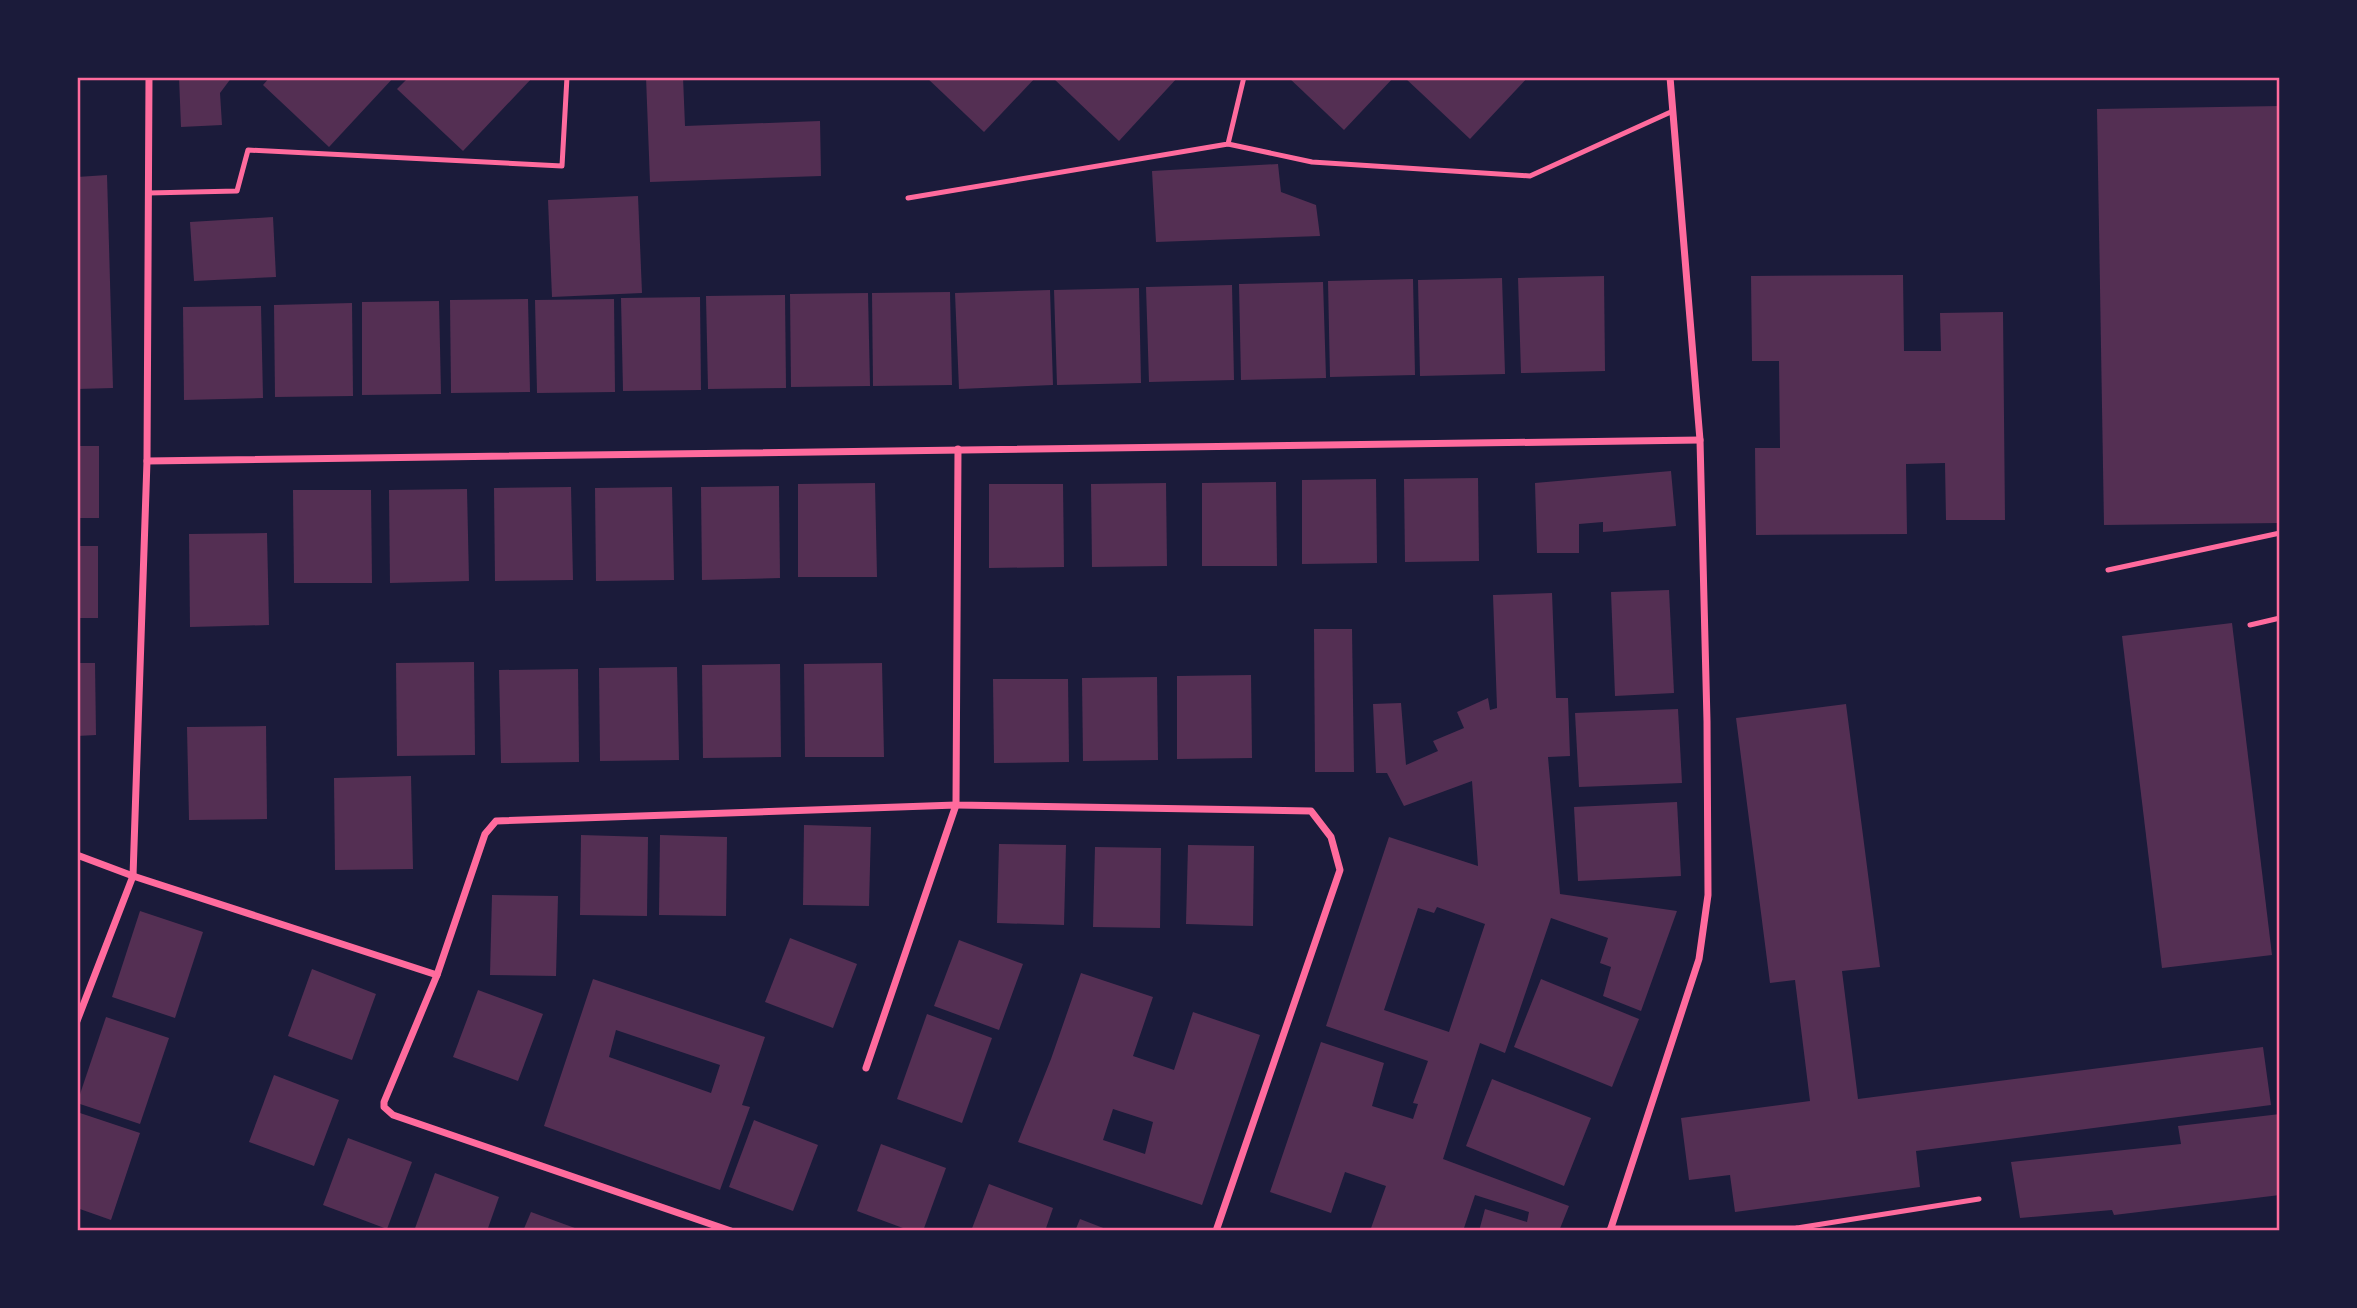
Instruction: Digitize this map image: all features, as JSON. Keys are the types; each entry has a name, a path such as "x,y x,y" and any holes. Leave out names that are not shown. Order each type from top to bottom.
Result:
{"street":[{"path":"77,1021 133,876 147,461 149,77"},
{"path":"1610,1230 1699,959 1708,895 1700,440 1670,77"},
{"path":"147,461 1700,440"},
{"path":"866,1068 956,805 958,449"},
{"path":"731,1231 393,1115 384,1107 437,975 485,834 496,821 956,805 1311,811 1331,837 1340,870 1216,1231"},
{"path":"77,855 133,876 437,975"}],"lane":[{"path":"148,193 237,191 248,150 562,166 567,77"},
{"path":"1228,144 1244,77"},
{"path":"908,198 1228,144 1312,162 1530,176 1673,111"},
{"path":"2108,570 2280,533"},
{"path":"2250,625 2280,618"},
{"path":"1610,1230 1798,1229 1979,1199"}],"building":[{"path":"179,77 232,77 220,93 222,125 181,127"},
{"path":"270,77 394,77 329,147 263,85"},
{"path":"409,77 533,77 463,151 397,89"},
{"path":"646,77 683,77 685,126 820,121 821,176 650,182"},
{"path":"926,77 1036,77 984,132"},
{"path":"1052,77 1178,77 1119,141"},
{"path":"1288,77 1394,77 1344,130"},
{"path":"1404,77 1528,77 1470,139"},
{"path":"2280,106 2280,523 2104,525 2097,109"},
{"path":"1278,164 1281,192 1316,205 1320,236 1156,242 1152,171"},
{"path":"107,175 113,388 77,389 77,177"},
{"path":"638,196 642,293 552,297 548,200"},
{"path":"273,217 276,277 194,281 190,222"},
{"path":"1903,275 1904,351 1941,351 1940,313 2003,312 2005,520 1946,520 1945,463 1906,464 1907,534 1756,535 1755,448 1780,448 1779,361 1752,361 1751,276"},
{"path":"1604,276 1605,371 1521,373 1518,278"},
{"path":"1502,278 1505,374 1420,376 1418,280"},
{"path":"1413,279 1415,375 1330,377 1328,281"},
{"path":"1323,282 1326,378 1241,380 1239,284"},
{"path":"1232,285 1234,380 1149,382 1146,287"},
{"path":"1139,288 1141,383 1057,385 1054,290"},
{"path":"1050,290 1053,385 959,389 955,293"},
{"path":"950,292 952,385 873,386 872,293"},
{"path":"868,293 870,386 791,387 790,294"},
{"path":"785,295 786,388 708,389 706,296"},
{"path":"700,297 701,390 623,391 621,298"},
{"path":"528,299 530,392 451,393 450,300"},
{"path":"614,299 615,392 537,393 535,300"},
{"path":"439,301 441,394 362,395 362,302"},
{"path":"352,303 353,396 275,397 274,305"},
{"path":"261,306 263,398 184,400 183,307"},
{"path":"77,446 99,446 99,518 77,518"},
{"path":"1671,471 1676,526 1603,532 1603,522 1579,524 1579,553 1537,553 1535,483"},
{"path":"1478,478 1479,561 1405,562 1404,479"},
{"path":"1376,479 1377,563 1302,564 1302,480"},
{"path":"1276,482 1277,566 1202,566 1202,483"},
{"path":"875,483 877,577 798,577 798,484"},
{"path":"1166,483 1167,566 1092,567 1091,484"},
{"path":"989,484 1063,484 1064,567 989,568"},
{"path":"779,486 780,578 702,580 701,487"},
{"path":"571,487 573,580 495,581 494,488"},
{"path":"672,487 674,580 596,581 595,488"},
{"path":"467,489 469,581 390,583 389,490"},
{"path":"293,490 371,490 372,583 294,583"},
{"path":"267,533 269,625 190,627 189,534"},
{"path":"77,546 98,546 98,618 77,618"},
{"path":"1669,590 1674,693 1615,696 1611,592"},
{"path":"1552,593 1556,698 1568,698 1570,756 1548,757 1560,894 1677,911 1641,1011 1603,996 1611,967 1600,963 1608,938 1551,918 1505,1053 1480,1043 1443,1159 1569,1206 1559,1231 1479,1231 1485,1209 1527,1222 1529,1212 1475,1195 1463,1231 1370,1231 1386,1186 1345,1172 1331,1213 1270,1192 1321,1042 1384,1063 1372,1106 1413,1119 1418,1104 1413,1103 1428,1061 1326,1026 1389,837 1478,866 1472,781 1404,806 1387,773 1376,773 1373,704 1401,703 1406,765 1438,751 1433,741 1464,728 1457,712 1488,698 1490,710 1497,708 1493,595","holes":["1437,907 1485,924 1449,1032 1384,1010 1418,908 1434,913"]},
{"path":"2232,623 2272,955 2162,968 2122,636"},
{"path":"1314,629 1352,629 1354,772 1315,772"},
{"path":"474,662 475,755 397,756 396,663"},
{"path":"77,663 95,663 96,735 77,736"},
{"path":"882,663 884,757 805,757 804,664"},
{"path":"780,664 781,757 703,758 702,665"},
{"path":"677,667 679,760 600,761 599,668"},
{"path":"578,669 579,762 501,763 499,670"},
{"path":"1251,675 1252,758 1177,759 1177,676"},
{"path":"1157,677 1158,760 1083,761 1082,678"},
{"path":"993,679 1068,679 1069,762 994,763"},
{"path":"1846,704 1880,967 1842,971 1858,1099 2263,1047 2271,1105 1916,1151 1920,1187 1735,1212 1730,1175 1689,1180 1681,1118 1810,1101 1795,980 1770,983 1736,718"},
{"path":"1678,709 1682,783 1579,787 1575,713"},
{"path":"266,726 267,819 189,820 187,727"},
{"path":"411,776 413,869 335,870 334,778"},
{"path":"1677,802 1681,876 1578,881 1574,807"},
{"path":"804,825 871,827 869,906 803,905"},
{"path":"581,835 648,837 647,916 580,915"},
{"path":"660,835 727,837 726,916 659,915"},
{"path":"999,844 1066,845 1064,925 997,923"},
{"path":"1188,845 1254,846 1253,926 1186,924"},
{"path":"1095,847 1161,848 1160,928 1093,927"},
{"path":"492,895 558,896 556,976 490,975"},
{"path":"140,911 203,932 175,1018 112,997"},
{"path":"790,938 857,964 833,1028 765,1002"},
{"path":"959,940 1023,964 999,1030 934,1006"},
{"path":"312,969 376,994 352,1060 288,1036"},
{"path":"1081,973 1153,997 1133,1056 1174,1070 1193,1012 1260,1035 1202,1205 1018,1142","holes":["1113,1109 1153,1122 1145,1154 1103,1140"]},
{"path":"593,979 765,1037 742,1105 750,1107 720,1190 544,1126","holes":["616,1030 720,1065 711,1093 609,1057"]},
{"path":"1541,979 1639,1019 1612,1087 1514,1047"},
{"path":"478,990 543,1014 518,1081 453,1057"},
{"path":"927,1014 992,1038 962,1123 897,1099"},
{"path":"106,1017 169,1038 140,1124 77,1103"},
{"path":"274,1075 339,1100 314,1166 249,1142"},
{"path":"1492,1079 1591,1118 1564,1186 1466,1146"},
{"path":"77,1112 140,1133 111,1220 77,1208"},
{"path":"2280,1114 2280,1195 2114,1215 2112,1210 2020,1218 2011,1162 2181,1144 2178,1126"},
{"path":"754,1120 818,1145 793,1211 729,1187"},
{"path":"348,1138 412,1162 387,1229 323,1205"},
{"path":"881,1144 946,1168 923,1231 911,1231 857,1211"},
{"path":"435,1173 499,1197 487,1231 414,1231"},
{"path":"989,1184 1053,1208 1045,1231 971,1231"},
{"path":"531,1212 583,1231 523,1231"},
{"path":"1080,1219 1111,1231 1075,1231"}]}
